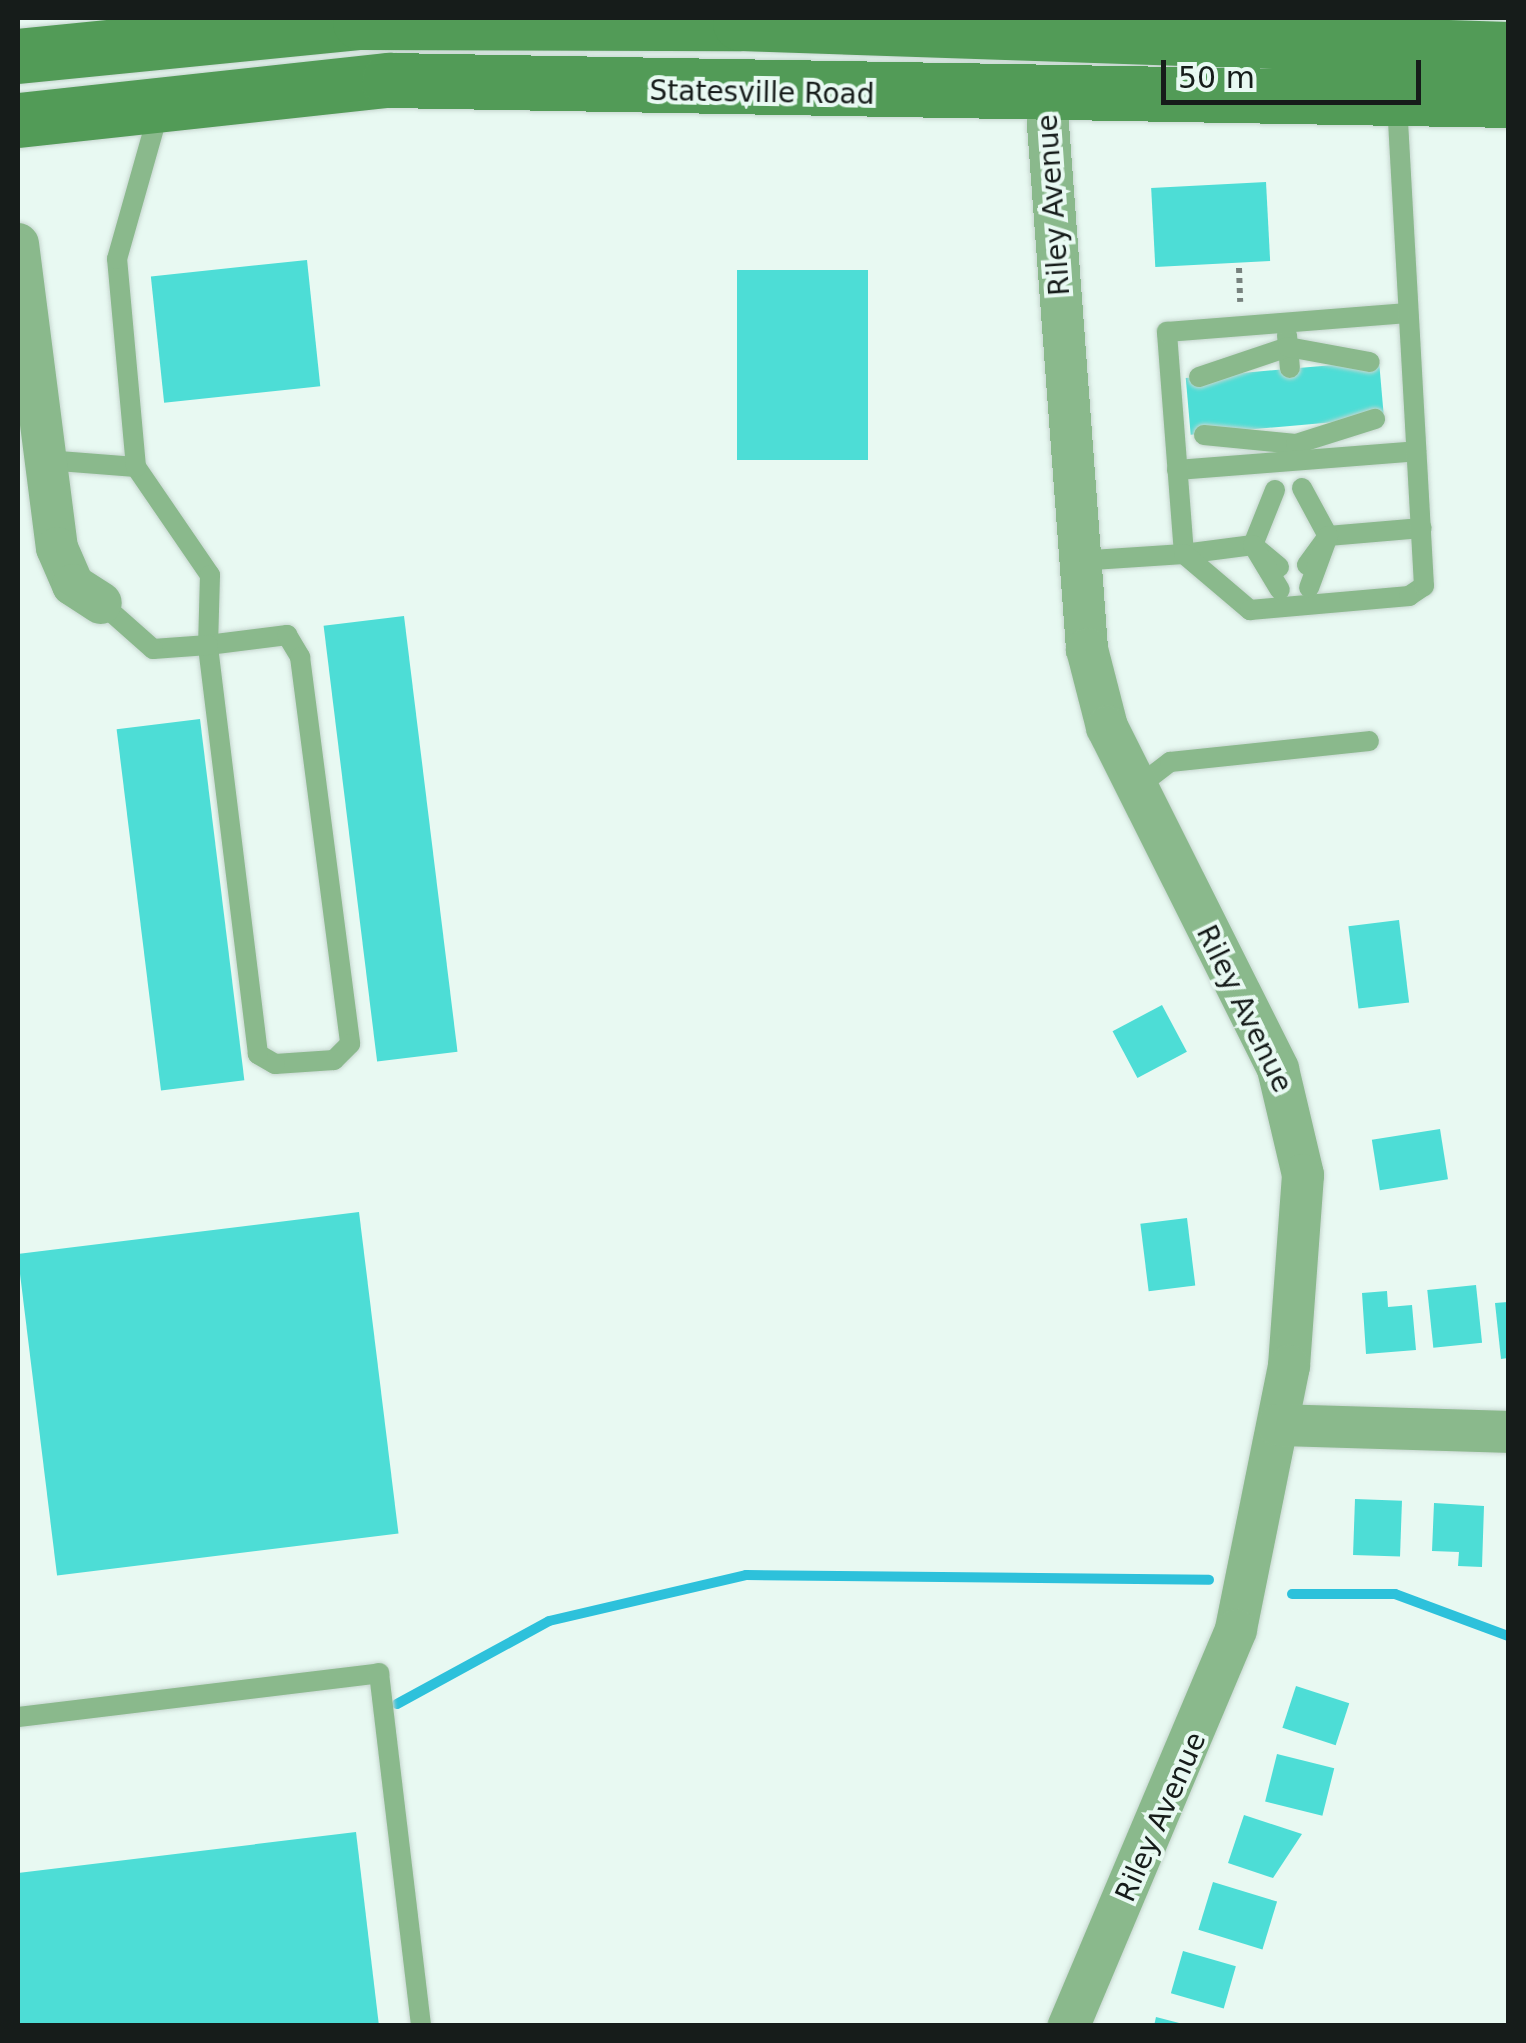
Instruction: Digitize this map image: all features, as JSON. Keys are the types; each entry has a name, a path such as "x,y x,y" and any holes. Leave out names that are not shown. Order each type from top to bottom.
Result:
{"main road":[{"path":"18,56 360,22 527,20 740,20 1335,32 1508,48"},
{"path":"1044,26 1046,98"},
{"name":"Statesville Road","path":"18,120 162,100 389,80 1046,98 1397,103 1508,100"}],"street":[{"name":"Riley Avenue","path":"1046,98 1077,561 1106,728 1278,1070 1295,1121 1303,1202 1278,1425 1236,1630 1070,2026"},
{"path":"18,244 57,548 73,585 100,603"},
{"path":"1278,1425 1508,1432"}],"lane":[{"path":"100,603 153,650 208,644 287,635 300,657 350,1044 334,1060 275,1064 258,1054 208,644 210,575 136,467 117,259 162,100"},
{"path":"1397,103 1424,586 1409,596 1250,610 1184,554 1167,332 1407,313"},
{"path":"1286,323 1289,358"},
{"path":"1199,378 1289,358 1370,362"},
{"path":"1242,373 1289,358 1340,364"},
{"path":"1177,470 1297,443 1375,419"},
{"path":"1246,431 1297,443 1345,422"},
{"path":"1204,435 1416,452"},
{"path":"46,460 136,467"},
{"path":"1302,497 1328,536"},
{"path":"1253,546 1275,499"},
{"path":"1305,536 1422,528"},
{"path":"1307,566 1328,536"},
{"path":"1309,588 1328,536"},
{"path":"1077,561 1184,554 1278,539"},
{"path":"1253,546 1279,568"},
{"path":"1253,546 1280,590"},
{"path":"1136,788 1170,762 1369,740"},
{"path":"18,1718 378,1673 421,2026"}],"building":[{"path":"1266,182 1270,261 1155,267 1151,188"},
{"path":"307,260 320,386 164,403 151,276"},
{"path":"737,270 868,270 868,460 737,460"},
{"path":"1379,361 1384,418 1191,435 1186,378"},
{"path":"404,616 458,1052 377,1062 324,626"},
{"path":"200,719 244,1080 161,1091 117,729"},
{"path":"1399,920 1409,1002 1358,1009 1348,926"},
{"path":"1162,1005 1187,1052 1137,1078 1113,1031"},
{"path":"1440,1129 1448,1179 1380,1190 1372,1140"},
{"path":"359,1212 398,1534 57,1576 18,1254"},
{"path":"1187,1218 1195,1285 1149,1291 1140,1224"},
{"path":"1476,1285 1482,1343 1433,1348 1427,1290"},
{"path":"1387,1291 1388,1307 1412,1305 1416,1350 1366,1354 1362,1293"},
{"path":"1508,1302 1508,1358 1501,1359 1495,1303"},
{"path":"1355,1499 1402,1501 1400,1557 1353,1555"},
{"path":"1434,1503 1484,1506 1482,1567 1458,1566 1459,1552 1432,1551"},
{"path":"1296,1686 1349,1703 1336,1745 1282,1728"},
{"path":"1277,1754 1334,1768 1322,1816 1265,1802"},
{"path":"1244,1815 1302,1834 1273,1878 1228,1863"},
{"path":"356,1832 379,2026 18,2026 18,1873"},
{"path":"1213,1882 1277,1902 1262,1949 1198,1930"},
{"path":"1183,1951 1236,1966 1224,2008 1171,1993"},
{"path":"1156,2017 1183,2024 1183,2026 1154,2026"}],"waterway":[{"path":"397,1704 549,1621 746,1575 1209,1580"},
{"path":"1292,1594 1395,1594 1508,1636"}]}
